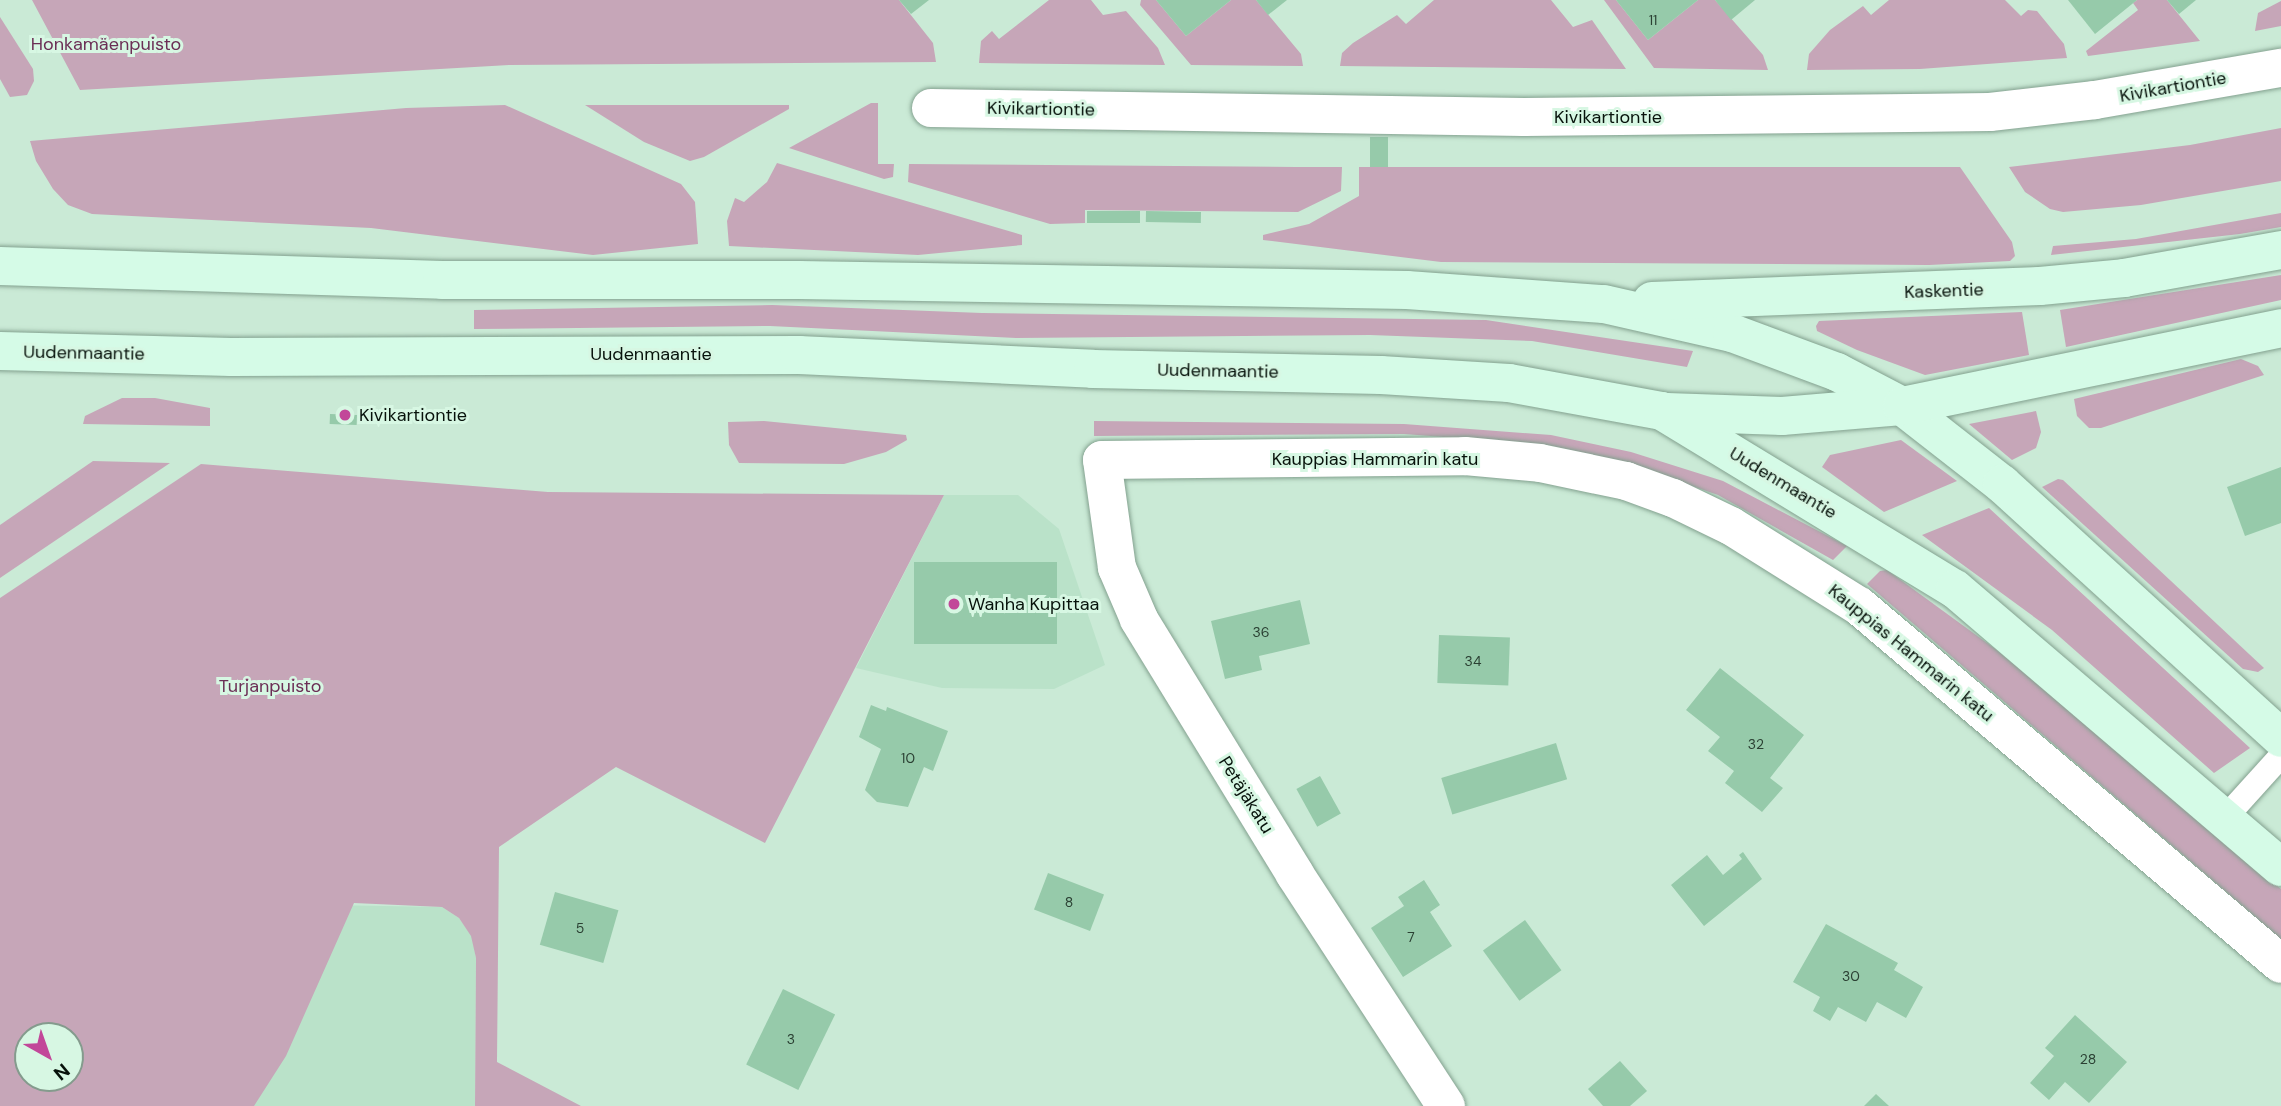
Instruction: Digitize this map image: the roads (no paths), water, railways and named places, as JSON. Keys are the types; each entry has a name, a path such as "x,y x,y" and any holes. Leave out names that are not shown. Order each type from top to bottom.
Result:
{"main road":[{"name":"Kaskentie","path":"1604,303 2050,285 2124,278 2281,250"},
{"path":"0,266 442,280 799,280 1407,290 1604,303 1732,332 1838,372 1902,406 2002,484 2281,738"},
{"path":"1662,411 1792,416 1902,406 2281,328"},
{"name":"Uudenmaantie","path":"0,351 231,357 799,355 1093,369 1381,375 1509,383 1662,411 1955,589 2281,867"}],"street":[{"name":"Kivikartiontie","path":"931,108 1524,117 1990,112 2095,100 2281,68"},
{"name":"Kauppias Hammarin katu","path":"1102,460 1465,456 1540,463 1626,481 1673,498 1731,526 1859,606 2281,964"},
{"name":"Petäjäkatu","path":"1102,460 1117,568 1139,619 1295,874 1446,1106"}],"lane":[{"path":"2224,819 2281,756"}],"place":[{"name":"Kivikartiontie","path":"345,415"},
{"name":"Wanha Kupittaa","path":"954,604"}],"park label":[{"name":"Honkamäenpuisto","path":"106,44"},
{"name":"Turjanpuisto","path":"270,686"}]}
